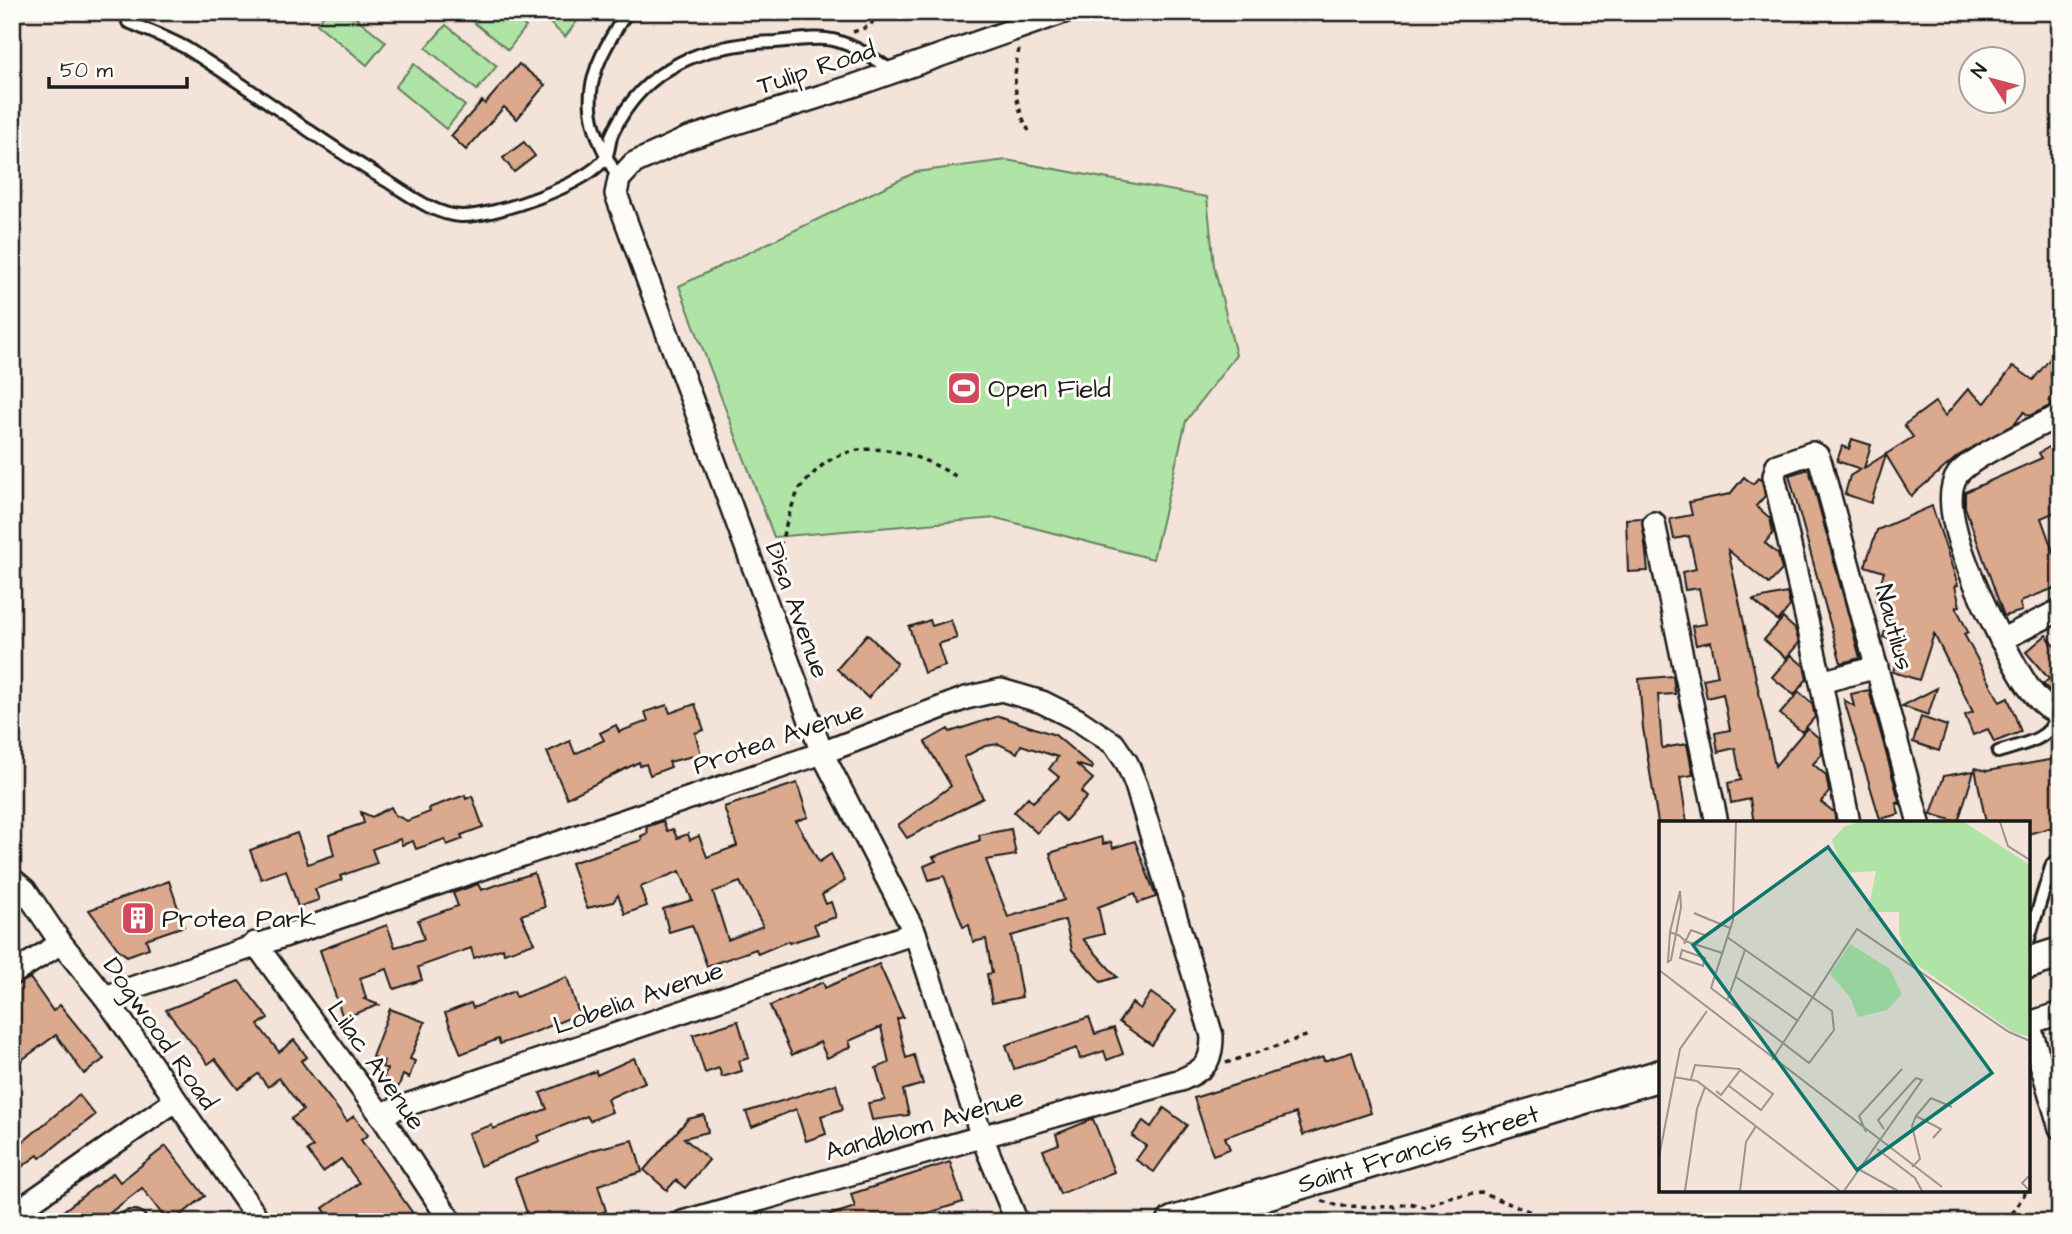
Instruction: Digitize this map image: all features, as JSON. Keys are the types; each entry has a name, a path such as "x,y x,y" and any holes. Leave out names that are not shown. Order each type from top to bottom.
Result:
{"street":[{"name":"Tulip Road","path":"619,179 634,163 686,139 893,72 1064,12"},
{"name":"Disa Avenue","path":"619,179 616,194 618,207 822,753 915,933 982,1137 1017,1222"},
{"path":"2054,712 2037,699 2001,639 1959,541 1951,512 1951,492 1958,475 1976,461 2060,415"},
{"name":"Nautilus","path":"1821,682 1773,476 1777,465 1809,454 1818,456 1821,464 1918,821"},
{"path":"1654,523 1717,821"},
{"path":"2001,639 2060,610"},
{"path":"1849,821 1821,682 1877,667"},
{"name":"Protea Avenue","path":"105,997 255,943 822,753 966,698 1001,690 1066,714 1114,744 1127,763 1212,1036 1212,1054 1189,1076"},
{"name":"Dogwood Road","path":"12,879 24,890 61,943 105,997 260,1222"},
{"name":"Lobelia Avenue","path":"380,1114 915,933"},
{"path":"12,974 61,943"},
{"name":"Lilac Avenue","path":"255,943 380,1114 451,1222"},
{"path":"2030,962 2060,953"},
{"path":"2030,1021 2060,1013"},
{"path":"2030,1024 2060,1128"},
{"name":"Aandblom Avenue","path":"682,1222 1189,1076"},
{"name":"Saint Francis Street","path":"1173,1222 1659,1076"},
{"path":"12,1215 175,1101"}],"lane":[{"path":"619,179 606,157 590,118 592,86 600,53 627,12"},
{"path":"128,22 184,47 350,159 427,205 457,216 478,216 508,209 589,173 606,157 613,132 638,95 670,66 704,51 743,43 831,39 866,53 893,72"},
{"path":"1998,752 2045,735 2053,729 2054,712"},
{"path":"2030,936 2052,864 2060,859"}],"path":[{"path":"831,39 870,26 878,12"},
{"path":"1024,26 1014,71 1018,110 1029,131"},
{"path":"764,597 798,491 821,466 849,451 888,450 927,458 957,477"},
{"path":"1189,1076 1309,1035"},
{"path":"2007,1222 2027,1192"},
{"path":"1316,1194 1323,1202 1340,1206 1396,1207 1409,1203 1424,1207 1449,1198 1481,1193 1558,1222"}],"green space":[{"path":"326,12 349,12 386,42 367,65 317,24"},
{"path":"461,12 508,12 526,27 508,50"},
{"path":"538,12 584,12 565,37"},
{"path":"446,25 497,66 477,90 426,48"},
{"path":"414,64 465,106 446,129 395,87"},
{"name":"Open Field","path":"1006,160 1207,197 1214,266 1236,355 1186,421 1153,559 996,518 774,537 679,286 916,172"}],"building":[{"path":"519,64 545,85 517,119 504,107 466,150 451,136 482,101 485,104"},
{"path":"524,142 535,156 514,172 503,158"},
{"path":"2060,346 2060,388 2049,400 2052,405 2029,416 2024,412 2014,424 1958,456 1911,496 1886,455 1871,503 1845,494 1850,476 1861,469 1837,461 1842,446 1849,449 1852,439 1871,445 1864,468 1913,437 1904,425 1935,402 1945,416 1968,389 1985,403 2013,366 2033,380"},
{"path":"2054,444 2060,454 2060,510 2041,518 2054,554 2060,552 2060,586 2023,600 2020,604 2022,611 2004,616 1965,507 1965,492 2042,458 2039,453"},
{"path":"1809,469 1860,658 1841,663 1789,475"},
{"path":"1744,477 1753,484 1758,478 1762,481 1765,496 1756,506 1770,518 1773,533 1765,543 1778,554 1782,570 1769,584 1728,550 1775,766 1807,728 1819,738 1822,754 1813,764 1826,775 1829,792 1821,802 1834,812 1836,821 1754,821 1750,799 1731,803 1728,783 1741,780 1735,748 1718,752 1715,733 1730,730 1723,694 1707,698 1703,679 1718,676 1711,642 1696,645 1692,626 1706,624 1699,588 1685,590 1682,572 1696,569 1689,536 1674,539 1670,519 1692,515 1689,502 1730,494"},
{"path":"1932,506 1958,585 1955,586 1960,606 1956,607 1968,632 1964,634 2000,702 2008,698 2021,732 1994,742 1988,729 1973,735 1965,715 1973,712 1934,634 1919,680 1893,672 1902,643 1883,637 1892,607 1875,601 1884,572 1865,566 1877,530"},
{"path":"1642,518 1648,571 1628,572 1626,519"},
{"path":"1787,593 1790,606 1778,621 1753,600"},
{"path":"1783,618 1795,629 1799,643 1786,658 1764,640"},
{"path":"930,620 932,626 951,620 957,638 938,644 945,666 924,673 909,627"},
{"path":"867,634 897,663 868,698 837,669"},
{"path":"2046,635 2060,652 2060,693 2058,690 2053,694 2043,684 2049,679 2026,652"},
{"path":"1791,655 1804,666 1807,679 1794,695 1772,677"},
{"path":"1673,676 1675,694 1658,695 1662,748 1687,744 1693,775 1680,777 1687,821 1658,823 1643,728 1639,679"},
{"path":"1937,688 1928,715 1902,706"},
{"path":"1869,690 1900,804 1896,803 1899,814 1880,819 1844,700 1854,706 1851,694"},
{"path":"1799,692 1812,703 1815,717 1802,732 1780,714"},
{"path":"695,704 704,730 695,733 701,754 669,762 671,767 650,775 646,764 640,766 639,762 567,798 547,752 570,741 575,754 604,740 600,733 616,725 619,732 648,721 645,712 667,705 670,713"},
{"path":"999,716 1055,735 1093,767 1092,769 1076,764 1093,779 1081,792 1087,797 1065,821 1056,812 1037,833 1014,812 1028,797 1033,802 1059,777 1049,769 1058,757 1021,745 1017,753 999,744 985,746 964,757 983,798 907,838 898,825 951,786 925,742 948,729 950,732"},
{"path":"1921,717 1947,726 1939,751 1913,742"},
{"path":"2060,758 2060,825 2030,833 2030,821 1986,821 1975,768 1987,771"},
{"path":"1974,771 1958,821 1931,814 1944,776"},
{"path":"797,783 808,817 796,821 819,862 831,854 845,881 822,895 826,904 831,902 836,917 814,924 818,934 789,943 788,941 758,954 756,949 707,966 692,925 669,932 663,909 692,900 680,871 640,887 647,906 625,914 618,895 613,902 587,908 571,863 642,840 641,836 648,833 646,827 663,821 667,831 673,829 677,838 688,834 690,840 699,836 707,857 737,846 724,807","holes":["740,882 763,926 728,940 713,892"]},
{"path":"465,795 466,799 472,796 483,827 461,835 463,839 447,845 445,839 416,849 413,841 402,845 400,839 372,849 377,863 340,876 342,880 315,889 319,900 298,907 286,870 261,879 250,850 297,833 308,864 334,855 329,835 364,823 361,812 372,817 391,807 395,815 407,821 430,812 429,808"},
{"path":"1011,829 1016,855 986,860 1008,917 1064,900 1050,853 1101,837 1103,844 1111,842 1113,848 1135,841 1156,897 1138,903 1135,893 1098,907 1104,934 1083,939 1117,977 1101,982 1072,950 1065,920 1011,936 1022,997 992,1003 987,974 992,973 986,939 973,942 969,925 963,927 944,876 929,880 924,866 936,861 933,857 980,840 979,835"},
{"path":"534,873 545,907 521,915 534,943 504,953 503,948 474,958 471,948 418,967 422,980 394,989 387,969 360,978 366,998 364,999 379,1005 343,1018 320,950 387,925 395,947 424,939 418,920 458,906 453,893 478,884 481,890"},
{"name":"Protea Park","path":"169,881 184,926 146,939 149,948 127,956 118,949 89,910"},
{"path":"879,964 903,1017 897,1019 906,1058 914,1055 923,1084 903,1090 909,1115 872,1120 868,1103 885,1100 876,1068 889,1063 881,1027 849,1041 851,1047 827,1058 820,1042 792,1055 770,1006 823,982 825,988"},
{"path":"567,977 579,1014 500,1044 498,1039 461,1054 445,1013 471,1003 473,1008 514,991 516,997"},
{"path":"30,978 53,1011 60,1005 104,1059 84,1074 56,1035 12,1067 12,987"},
{"path":"239,981 268,1018 258,1025 279,1052 294,1040 307,1057 301,1061 347,1121 354,1116 368,1135 361,1140 419,1222 332,1222 323,1208 359,1183 341,1159 323,1172 307,1151 313,1147 291,1119 303,1110 279,1078 268,1087 258,1074 238,1089 215,1059 208,1064 166,1010"},
{"path":"1151,993 1176,1011 1152,1045 1119,1022 1132,1003 1140,1009"},
{"path":"390,1009 425,1022 410,1059 415,1061 409,1078 403,1075 398,1088 382,1082 387,1069 382,1067 384,1061 372,1057"},
{"path":"1089,1017 1095,1034 1114,1028 1123,1054 1107,1060 1104,1051 1080,1059 1077,1048 1014,1069 1006,1045"},
{"path":"738,1021 749,1058 739,1061 742,1071 722,1077 719,1068 705,1073 693,1035"},
{"path":"1352,1052 1371,1113 1303,1135 1296,1113 1225,1137 1230,1149 1213,1155 1194,1098 1323,1057 1324,1061"},
{"path":"634,1058 645,1082 607,1099 612,1112 590,1121 587,1116 538,1136 540,1141 480,1166 468,1133 492,1125 493,1129 547,1109 540,1093 596,1071 597,1075"},
{"path":"836,1084 843,1109 821,1116 826,1134 806,1141 796,1109 752,1127 746,1112"},
{"path":"79,1095 95,1115 40,1158 38,1155 12,1174 12,1151"},
{"path":"1164,1108 1187,1125 1154,1172 1136,1160 1146,1146 1132,1136 1143,1121 1151,1127"},
{"path":"704,1115 708,1132 684,1138 709,1160 685,1188 676,1180 667,1190 644,1170 688,1119"},
{"path":"1093,1119 1114,1172 1060,1194 1043,1150 1059,1144 1056,1134"},
{"path":"633,1140 642,1172 598,1185 606,1211 576,1222 530,1222 515,1178 596,1149"},
{"path":"166,1146 205,1196 172,1222 168,1222 142,1188 98,1222 49,1222 113,1173 120,1182"},
{"path":"950,1162 963,1202 900,1222 819,1222 818,1219 855,1207 851,1194"}],"place":[{"name":"Open Field","path":"964,388"},
{"name":"Protea Park","path":"138,918"}]}
